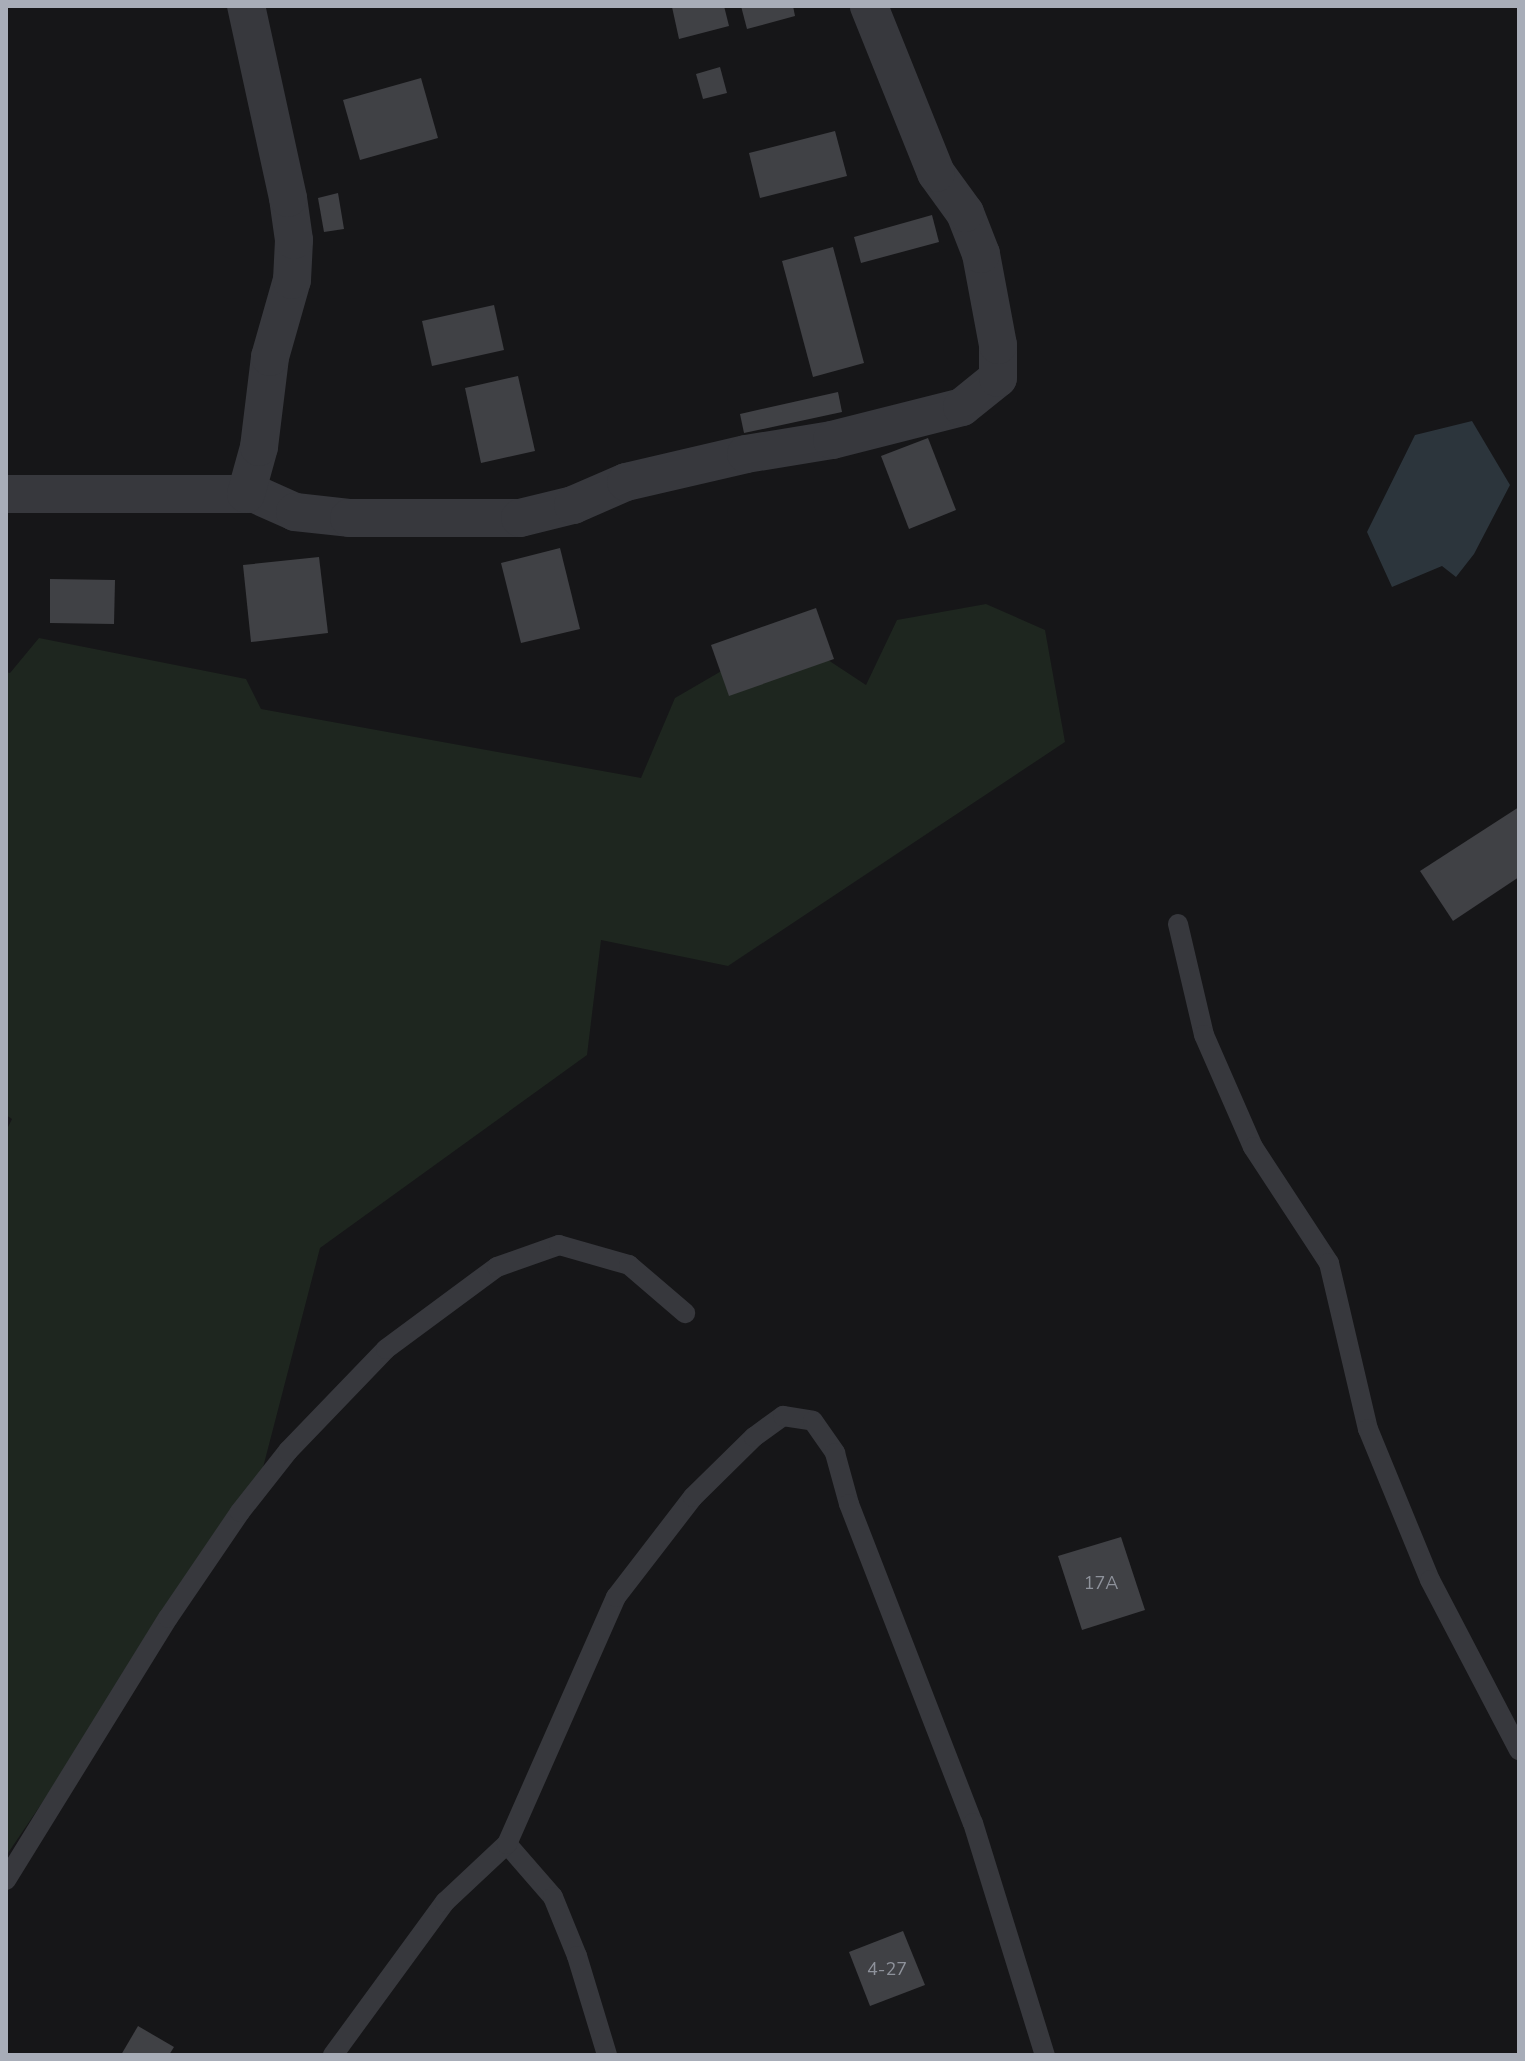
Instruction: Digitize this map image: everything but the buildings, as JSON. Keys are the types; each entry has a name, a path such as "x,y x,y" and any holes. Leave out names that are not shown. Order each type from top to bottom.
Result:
{"street":[{"path":"246,6 288,198 294,240 292,280 270,357 259,447 246,494"},
{"path":"6,494 255,494 295,512 349,518 520,518 573,505 626,482 746,454 832,440 962,407 998,378 998,345 981,254 965,213 936,173 869,6"}],"lane":[{"path":"1178,924 1204,1035 1253,1147 1329,1263 1368,1429 1430,1580 1519,1750"},
{"path":"6,1880 168,1618 240,1512 288,1451 386,1349 497,1267 559,1245 629,1265 685,1313"},
{"path":"333,2055 445,1902 507,1844 616,1597 693,1497 754,1437 783,1416 813,1421 835,1453 849,1504 973,1823 1045,2055"},
{"path":"507,1844 553,1897 577,1956 607,2055"}],"shaded area":[{"path":"1472,421 1510,485 1474,554 1456,577 1442,566 1392,587 1367,532 1415,435"},
{"path":"986,604 1045,630 1065,742 728,966 601,940 587,1055 320,1248 259,1483 6,1856 6,1131 12,1119 6,1115 6,672 10,673 39,638 246,679 261,709 641,778 675,698 787,633 866,685 897,620"}]}
